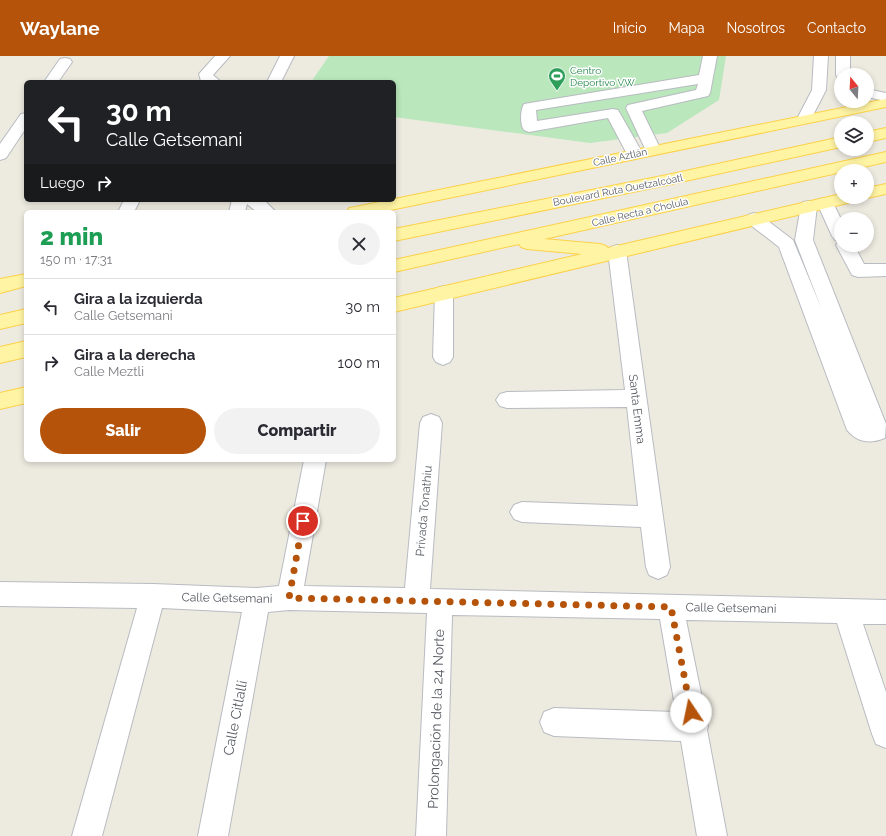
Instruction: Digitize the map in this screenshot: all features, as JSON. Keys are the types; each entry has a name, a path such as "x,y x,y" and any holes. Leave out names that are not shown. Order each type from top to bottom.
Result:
{"main road":[{"name":"Calle Aztlán","path":"365,210 886,103"},
{"path":"733,166 804,119"},
{"path":"874,136 886,133"},
{"name":"Boulevard Ruta Quetzalcóatl","path":"396,234 733,166 834,144"},
{"name":"Calle Recta a Cholula","path":"396,266 886,156"},
{"path":"874,192 886,189"},
{"path":"396,305 617,251 834,201"},
{"path":"508,241 617,251"},
{"path":"0,286 24,280"},
{"path":"0,322 24,316"},
{"path":"0,354 24,349"},
{"path":"0,401 24,395"}],"street":[{"path":"210,80 206,74 223,56"},
{"path":"275,80 287,56"},
{"path":"653,150 633,108 703,93 710,56"},
{"path":"804,119 819,90 821,56"},
{"path":"843,56 843,68"},
{"path":"52,80 65,62"},
{"path":"635,154 613,112 529,127 529,107 706,78"},
{"path":"874,94 886,97"},
{"path":"0,155 24,121"},
{"path":"256,202 266,210"},
{"path":"754,219 788,244 855,424 862,432 870,435 877,432 875,424 804,240 817,205"},
{"path":"817,205 834,227"},
{"name":"Santa Emma","path":"617,251 658,567"},
{"path":"849,252 858,271 886,270"},
{"path":"443,357 444,293"},
{"path":"507,400 636,398"},
{"name":"Privada Tonathiu","path":"428,601 431,423"},
{"path":"289,598 315,462"},
{"path":"522,512 651,517"},
{"name":"Calle Getsemani","path":"0,594 153,596 256,600 289,598 886,612"},
{"path":"87,836 153,596"},
{"name":"Calle Citlalli","path":"213,836 256,600"},
{"name":"Prolongación de la 24 Norte","path":"428,601 431,836"},
{"path":"671,607 694,727 712,836"},
{"path":"846,610 886,734"},
{"path":"554,722 694,727"}],"green space":[{"name":"Centro Deportivo VW","path":"329,56 726,56 719,100 667,133 590,143 396,117 396,80 312,80"}],"place":[{"name":"Centro Deportivo VW","path":"557,91"}],"route":[{"path":"303,521 289,598 671,607 691,712"}]}
